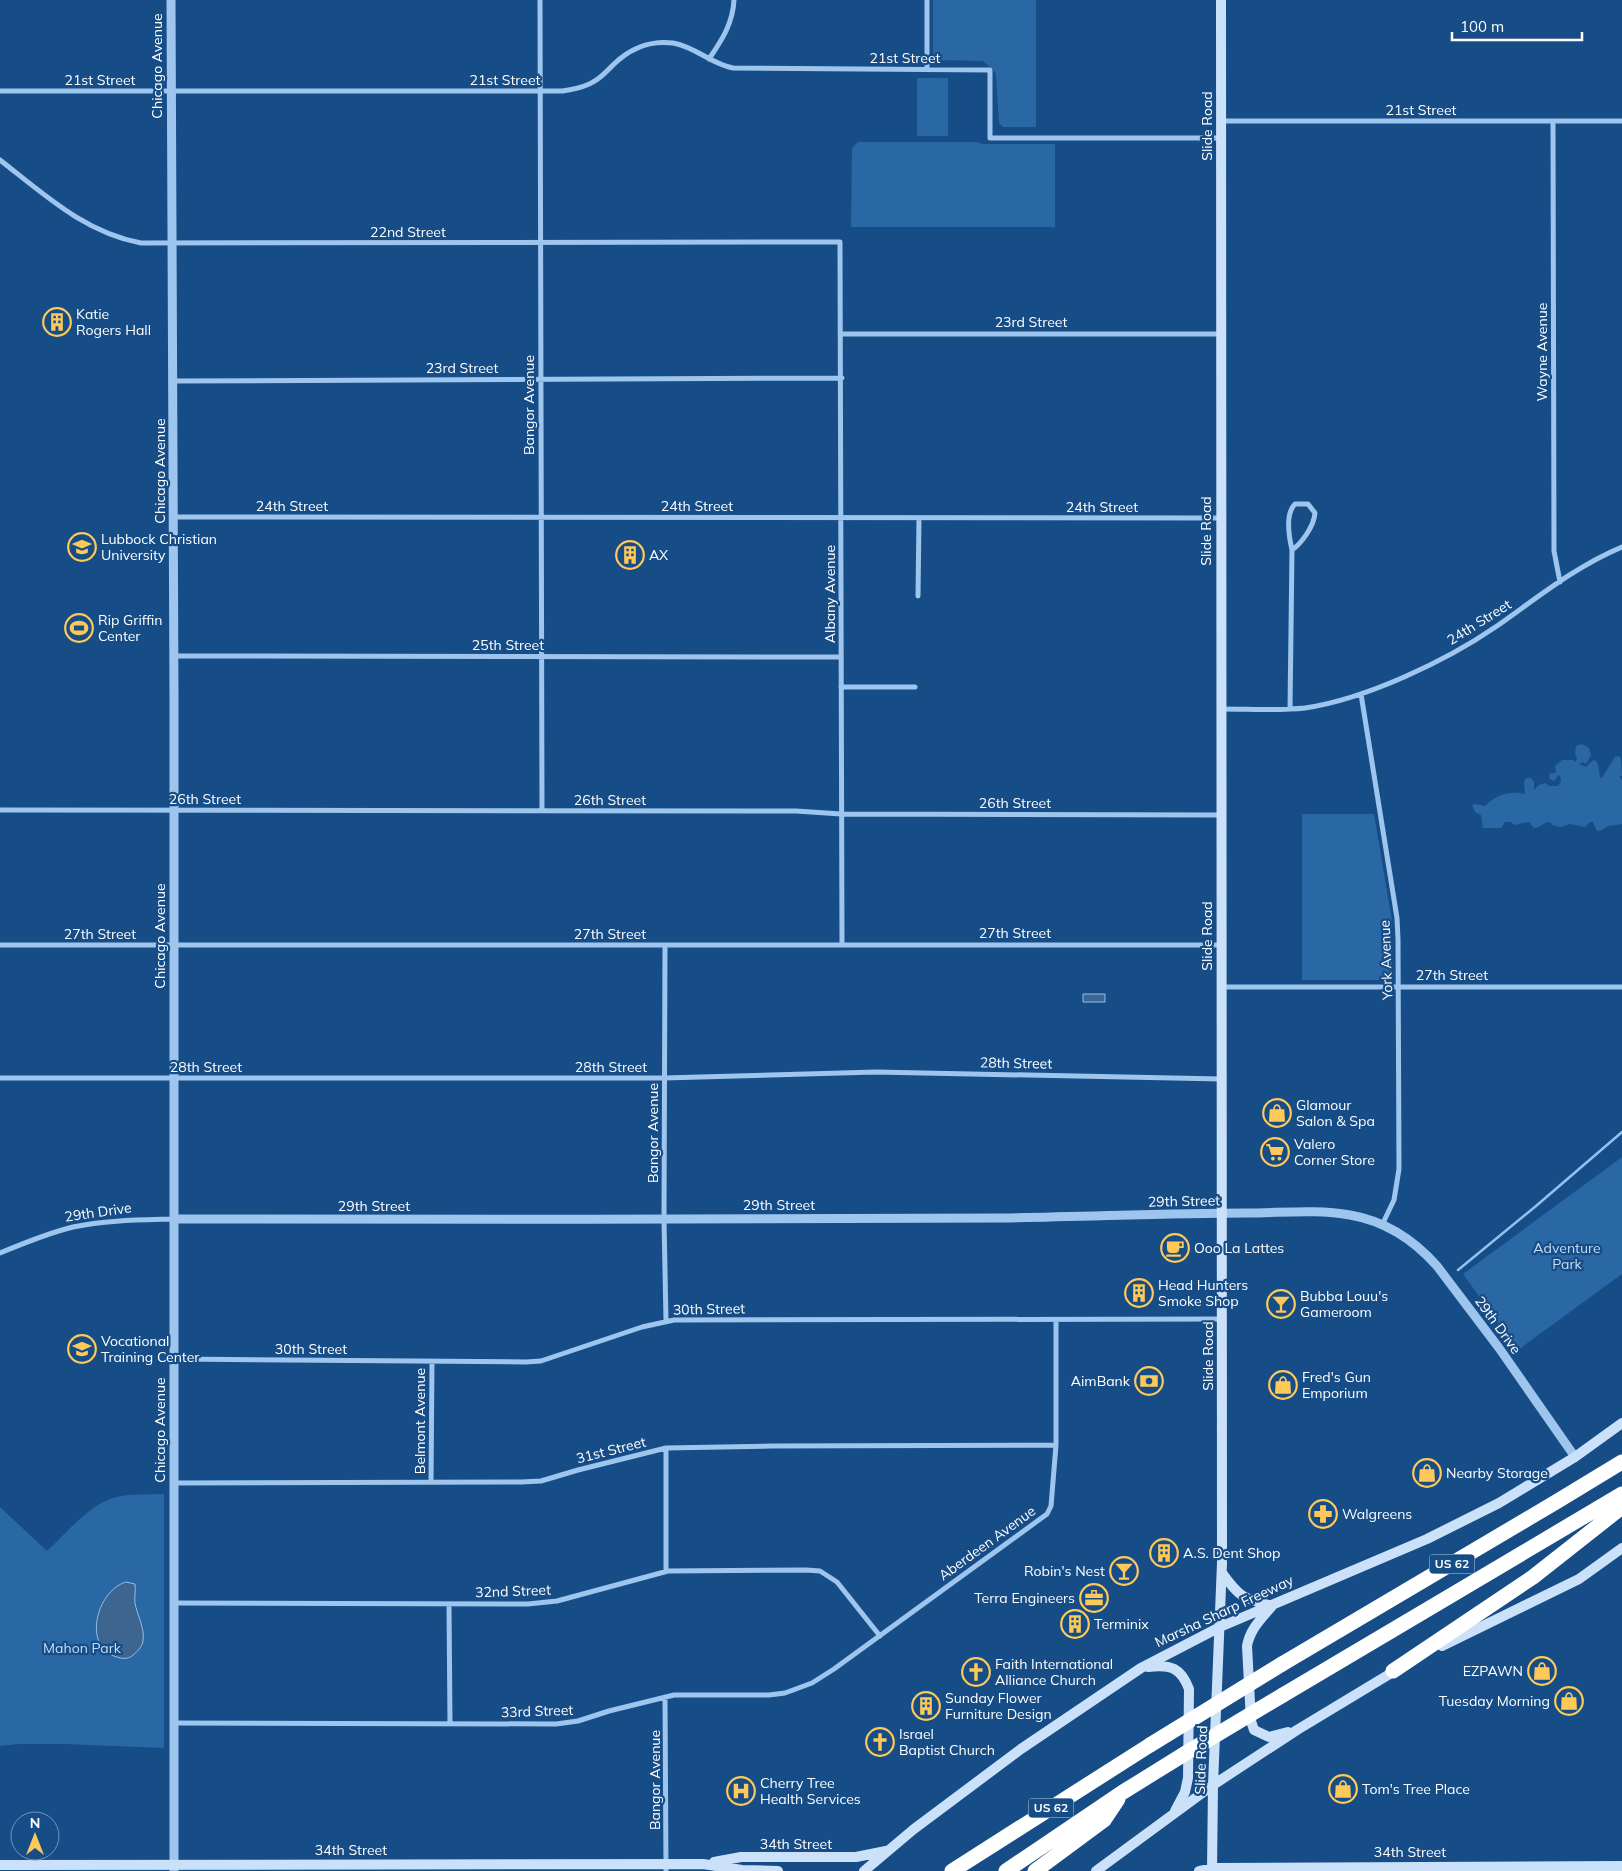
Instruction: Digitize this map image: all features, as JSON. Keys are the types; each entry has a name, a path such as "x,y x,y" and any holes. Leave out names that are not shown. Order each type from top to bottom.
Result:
{"highway":[{"name":"US 62","path":"952,1871 1150,1745 1282,1664 1622,1462"},
{"name":"US 62","path":"1006,1871 1145,1778 1622,1494"},
{"path":"1393,1671 1533,1577 1622,1507"},
{"path":"1035,1871 1104,1820 1124,1792"}],"main road":[{"name":"Slide Road","path":"1212,1870 1213,1784 1222,1573 1220,815 1221,0"},
{"name":"Marsha Sharp Freeway","path":"864,1871 914,1829 1021,1749 1141,1668 1220,1628 1451,1527 1499,1503 1576,1457 1622,1422"},
{"path":"1096,1871 1213,1784 1393,1671 1476,1628 1579,1579 1622,1548"},
{"path":"1222,1573 1234,1590 1247,1599 1272,1606 1254,1627 1249,1636 1247,1646 1250,1721 1254,1730 1269,1737 1297,1730"},
{"path":"1141,1668 1169,1666 1181,1674 1190,1690 1188,1778 1185,1792 1173,1814"},
{"name":"34th Street","path":"0,1865 666,1867 741,1858 856,1857 869,1856 888,1850"},
{"name":"34th Street","path":"703,1864 742,1870 778,1871"},
{"name":"34th Street","path":"1199,1871 1622,1866"}],"street":[{"name":"Chicago Avenue","path":"171,0 174,517 174,1867"},
{"name":"Bangor Avenue","path":"540,0 542,811"},
{"path":"710,59 731,22 734,0"},
{"path":"927,0 927,68"},
{"name":"21st Street","path":"0,91 563,91 580,88 593,82 629,52 643,46 672,43 697,51 723,66 733,68 927,68 990,70 990,138 1221,138"},
{"name":"21st Street","path":"1221,121 1622,121"},
{"name":"Wayne Avenue","path":"1553,121 1554,551 1560,582"},
{"name":"22nd Street","path":"0,160 76,218 95,228 132,241 172,244 840,242"},
{"name":"Albany Avenue","path":"840,242 842,378 842,945"},
{"name":"23rd Street","path":"841,334 1220,334"},
{"name":"23rd Street","path":"173,381 842,378"},
{"path":"1290,709 1292,550 1290,512 1291,508 1298,503 1308,504 1315,513 1313,522 1298,545 1292,550"},
{"name":"24th Street","path":"174,517 1220,518"},
{"path":"918,518 918,596"},
{"name":"24th Street","path":"1220,709 1290,709 1323,705 1361,694 1421,669 1454,651 1494,628 1587,564 1622,547"},
{"name":"25th Street","path":"174,656 841,657"},
{"path":"841,687 915,687"},
{"name":"York Avenue","path":"1361,694 1397,918 1399,986 1398,1169 1394,1200 1382,1225"},
{"name":"26th Street","path":"0,810 796,811 841,814 1220,815"},
{"name":"27th Street","path":"0,945 1221,945"},
{"name":"Bangor Avenue","path":"665,945 664,1220 666,1321"},
{"name":"27th Street","path":"1221,988 1399,986 1622,987"},
{"name":"28th Street","path":"0,1078 664,1078 876,1072 1221,1079"},
{"name":"29th Street","path":"174,1219 664,1220 1326,1213 1353,1216 1382,1225"},
{"name":"29th Drive","path":"0,1253 29,1241 72,1228 127,1220 174,1219"},
{"name":"29th Drive","path":"1382,1225 1415,1244 1437,1266 1576,1457"},
{"name":"30th Street","path":"174,1359 541,1361 666,1321 1222,1319"},
{"name":"Aberdeen Avenue","path":"880,1636 1047,1514 1051,1506 1056,1445 1056,1320"},
{"name":"Belmont Avenue","path":"431,1482 432,1361"},
{"name":"31st Street","path":"174,1483 541,1481 666,1448 1056,1445"},
{"path":"666,1448 666,1571"},
{"name":"32nd Street","path":"174,1603 528,1604 558,1601 666,1571 806,1570 820,1572 830,1576 837,1582 880,1636"},
{"path":"450,1604 450,1724"},
{"name":"33rd Street","path":"174,1723 556,1724 578,1721 609,1711 674,1695 769,1695 786,1693 812,1683 880,1636"},
{"name":"Bangor Avenue","path":"665,1697 666,1867"}],"green space":[{"path":"933,0 1036,0 1036,127 1003,127 999,123 995,72 983,61 939,60 933,53"},
{"path":"917,78 948,78 948,136 917,136"},
{"path":"858,142 1055,144 1055,227 851,227 852,148"},
{"path":"1582,744 1589,748 1591,755 1586,764 1582,762 1579,764 1586,767 1595,760 1598,764 1600,777 1602,778 1615,757 1619,756 1621,759 1622,776 1619,776 1622,780 1622,824 1608,826 1597,831 1593,822 1590,822 1585,827 1570,824 1560,827 1552,825 1550,822 1534,828 1529,822 1514,825 1511,822 1505,822 1501,828 1483,828 1481,815 1476,813 1472,806 1474,804 1485,806 1493,799 1508,793 1525,794 1524,782 1526,778 1531,778 1534,782 1534,790 1539,785 1545,783 1549,786 1558,786 1561,782 1560,776 1558,775 1554,781 1549,776 1551,773 1556,773 1555,766 1562,760 1573,760 1575,762 1577,759 1575,753 1576,746"},
{"path":"1302,814 1374,814 1392,921 1392,975 1389,978 1381,980 1302,980"},
{"name":"Adventure Park","path":"1622,1157 1622,1274 1518,1350 1463,1274"},
{"name":"Mahon Park","path":"164,1494 164,1748 64,1744 0,1746 0,1507 47,1551 93,1508 110,1499 123,1496"}],"shaded area":[{"path":"1083,994 1105,994 1105,1002 1083,1002"},
{"path":"126,1582 135,1584 135,1603 143,1636 142,1643 137,1651 130,1657 123,1658 106,1652 99,1643 97,1620 107,1596 116,1587"}],"waterway":[{"path":"1458,1270 1622,1132"}],"place":[{"name":"Katie Rogers Hall","path":"57,322"},
{"name":"Lubbock Christian University","path":"82,547"},
{"name":"AX","path":"630,555"},
{"name":"Rip Griffin Center","path":"79,628"},
{"name":"Glamour Salon & Spa","path":"1277,1113"},
{"name":"Valero Corner Store","path":"1275,1152"},
{"name":"Ooo La Lattes","path":"1175,1248"},
{"name":"Head Hunters Smoke Shop","path":"1139,1293"},
{"name":"Bubba Louu's Gameroom","path":"1281,1304"},
{"name":"Vocational Training Center","path":"82,1349"},
{"name":"AimBank","path":"1149,1381"},
{"name":"Fred's Gun Emporium","path":"1283,1385"},
{"name":"Nearby Storage","path":"1427,1473"},
{"name":"Walgreens","path":"1323,1514"},
{"name":"A.S. Dent Shop","path":"1164,1553"},
{"name":"Robin's Nest","path":"1124,1571"},
{"name":"Terra Engineers","path":"1094,1598"},
{"name":"Terminix","path":"1075,1624"},
{"name":"EZPAWN","path":"1542,1671"},
{"name":"Faith International Alliance Church","path":"976,1672"},
{"name":"Tuesday Morning","path":"1569,1701"},
{"name":"Sunday Flower Furniture Design","path":"926,1706"},
{"name":"Israel Baptist Church","path":"880,1742"},
{"name":"Tom's Tree Place","path":"1343,1789"},
{"name":"Cherry Tree Health Services","path":"741,1791"}]}
